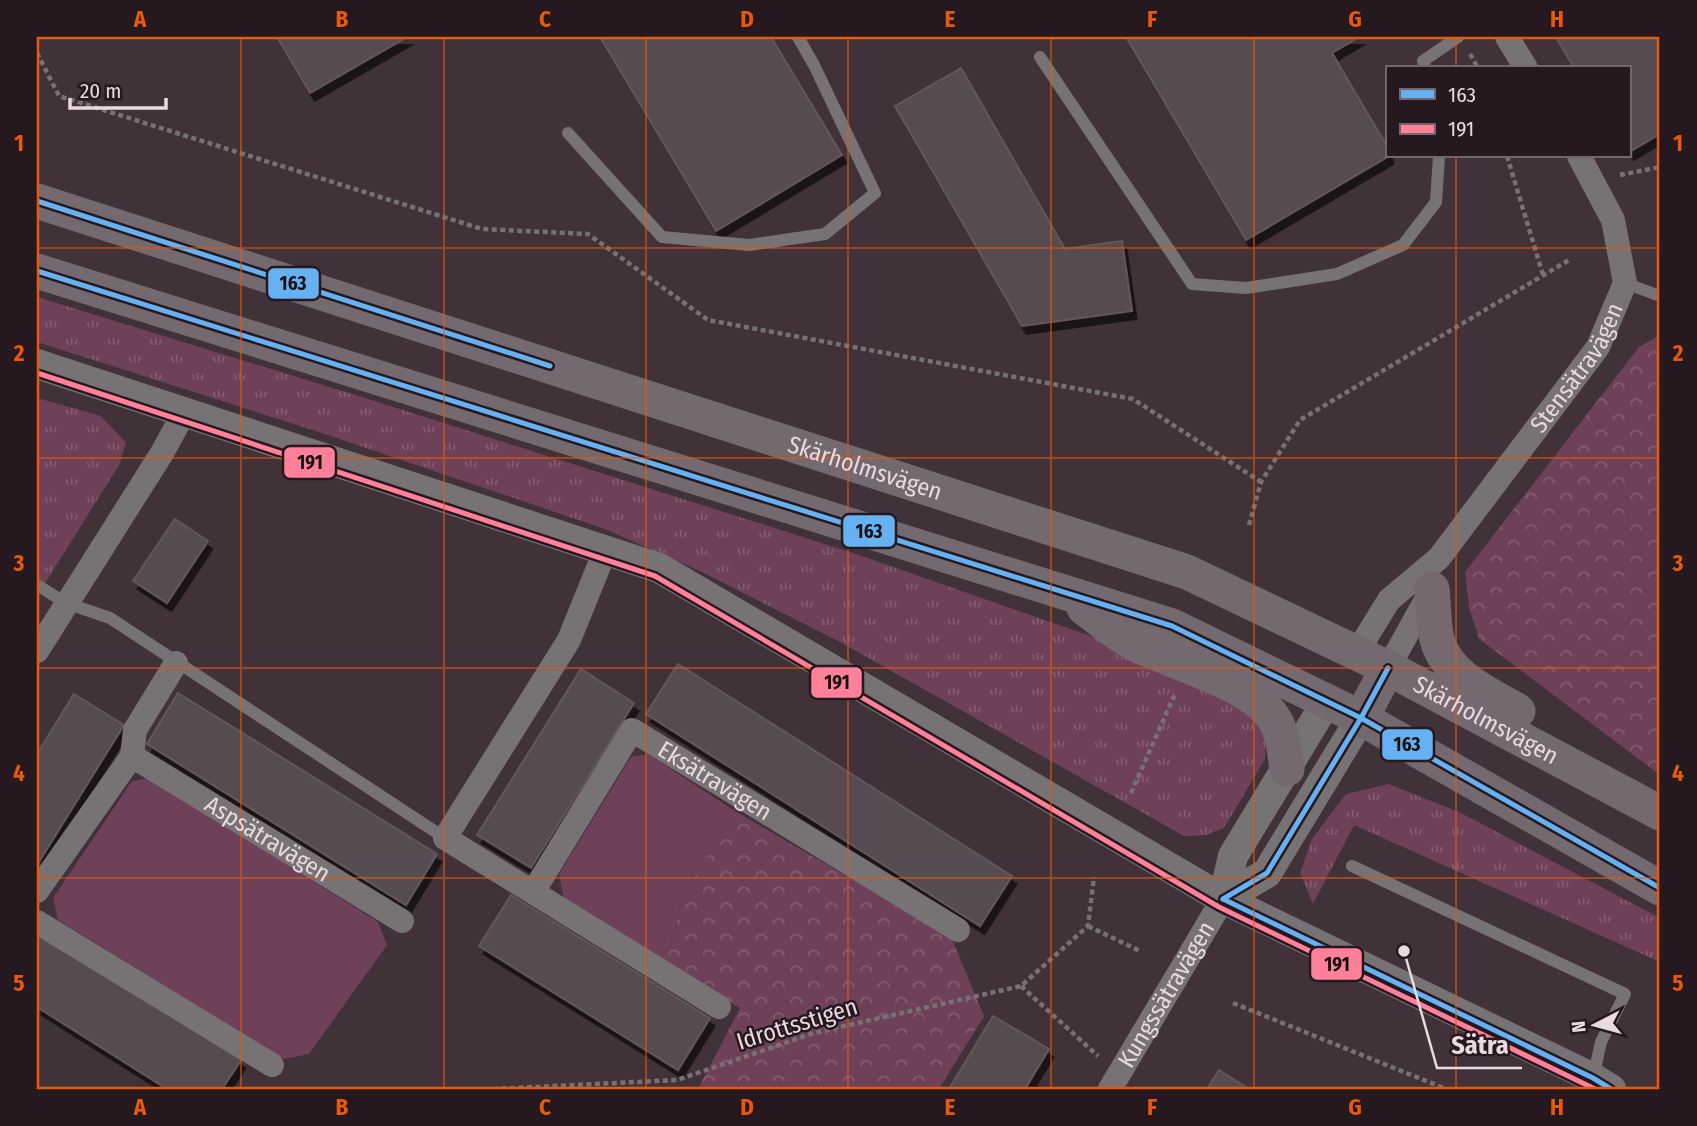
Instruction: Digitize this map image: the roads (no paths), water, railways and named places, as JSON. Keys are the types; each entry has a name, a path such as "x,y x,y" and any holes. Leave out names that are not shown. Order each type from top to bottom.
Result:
{"main road":[{"name":"Skärholmsvägen","path":"37,201 1187,572 1357,652 1660,813"},
{"path":"37,271 1172,626 1361,718 1660,888"},
{"path":"1436,573 1437,640 1453,667 1470,683 1530,718 1589,774"},
{"path":"1061,591 1133,644 1238,688 1256,700 1272,715 1281,732 1287,769"},
{"path":"1328,701 1357,652"},
{"path":"1361,718 1388,668"}],"street":[{"path":"1507,37 1525,66"},
{"name":"Stensätravägen","path":"1388,668 1436,573 1598,346 1625,283 1613,220 1580,158"},
{"path":"37,364 659,568 1223,899 1596,1085"},
{"path":"37,651 162,453 185,411"},
{"path":"606,551 569,640 445,838 719,1007"},
{"name":"Stensätravägen","path":"1357,652 1389,600 1436,573"},
{"path":"37,891 132,756 135,730 176,663"},
{"name":"Kungssätravägen","path":"1114,1082 1223,899 1233,856 1328,701"},
{"name":"Kungssätravägen","path":"1223,899 1267,873 1361,718"},
{"name":"Eksätravägen","path":"533,892 632,730 958,930"},
{"name":"Aspsätravägen","path":"132,756 402,921"},
{"path":"37,922 272,1065"}],"lane":[{"path":"568,133 662,237 748,245 825,234 875,193 798,37"},
{"path":"1424,66 1423,61 1458,37"},
{"path":"1040,57 1192,284 1246,288 1337,274 1403,245 1436,202 1439,158"},
{"path":"1625,283 1660,296"},
{"path":"37,585 66,603 110,618 445,838"},
{"path":"1352,866 1625,994 1601,1042 1596,1085"}],"place":[{"name":"Sätra","path":"1404,951"}]}
